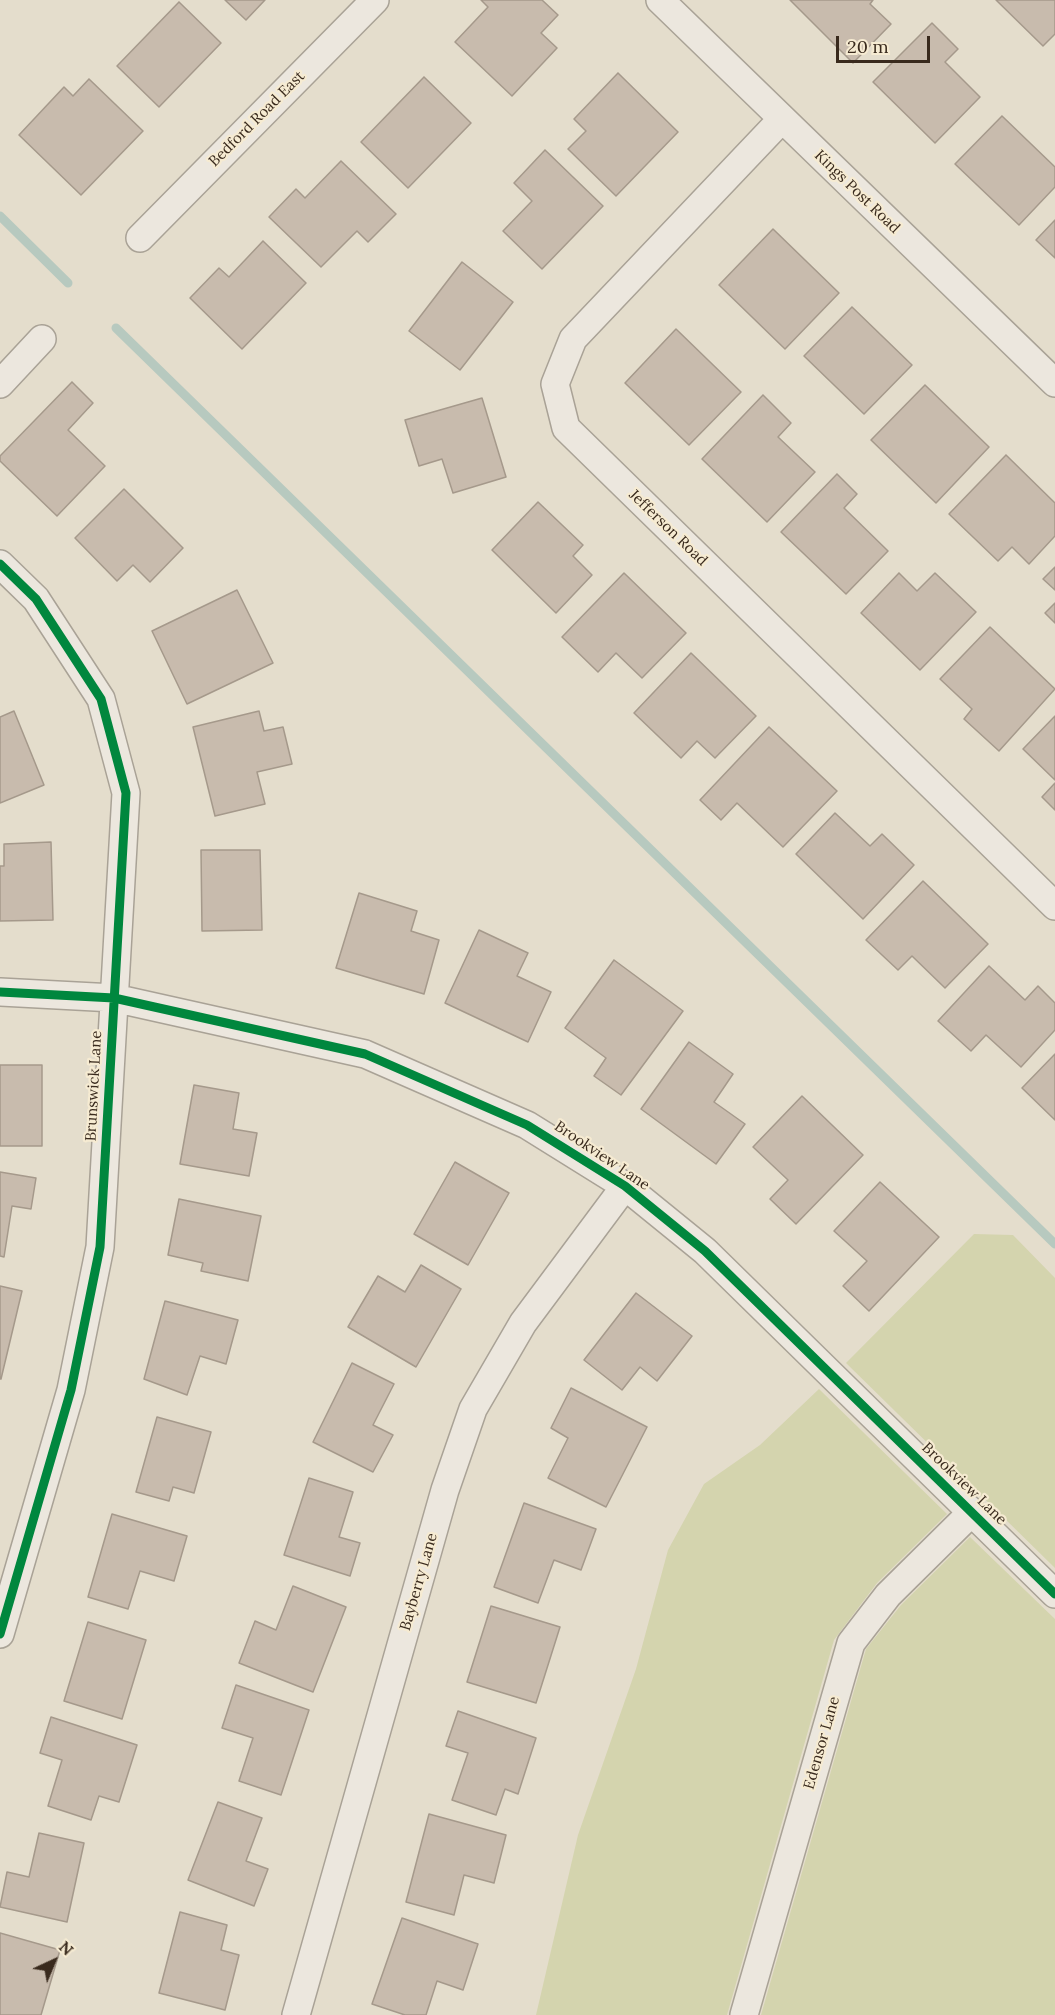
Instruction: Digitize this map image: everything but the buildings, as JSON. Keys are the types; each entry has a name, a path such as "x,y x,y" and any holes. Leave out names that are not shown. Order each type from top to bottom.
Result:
{"street":[{"name":"Bedford Road East","path":"140,238 375,0"},
{"name":"Kings Post Road","path":"660,0 1055,382"},
{"name":"Jefferson Road","path":"782,119 573,339 555,384 566,428 1055,906"},
{"path":"0,384 42,339"},
{"name":"Brunswick Lane","path":"0,564 36,599 101,699 126,793 100,1247 71,1390 0,1634"},
{"name":"Brookview Lane","path":"0,992 114,998 365,1054 527,1125 625,1186 705,1251 1055,1594"},
{"name":"Bayberry Lane","path":"296,2015 445,1490 472,1409 523,1323 625,1186"},
{"name":"Edensor Lane","path":"744,2015 851,1643 888,1595 972,1512"}],"green space":[{"path":"974,1234 1013,1235 1055,1278 1055,1568 846,1363"},
{"path":"819,1389 947,1514 877,1583 834,1640 727,2015 536,2015 578,1835 636,1669 668,1550 704,1484 760,1445"},
{"path":"970,1537 1055,1619 1055,2015 761,2015 866,1649 901,1605"}],"waterway":[{"path":"0,216 68,283"},
{"path":"116,328 1055,1244"}],"cycle path":[{"path":"0,564 36,599 101,699 126,793 100,1247 71,1390 0,1634"},
{"path":"0,992 114,998 365,1054 527,1125 625,1186 705,1251 1055,1594"}]}
